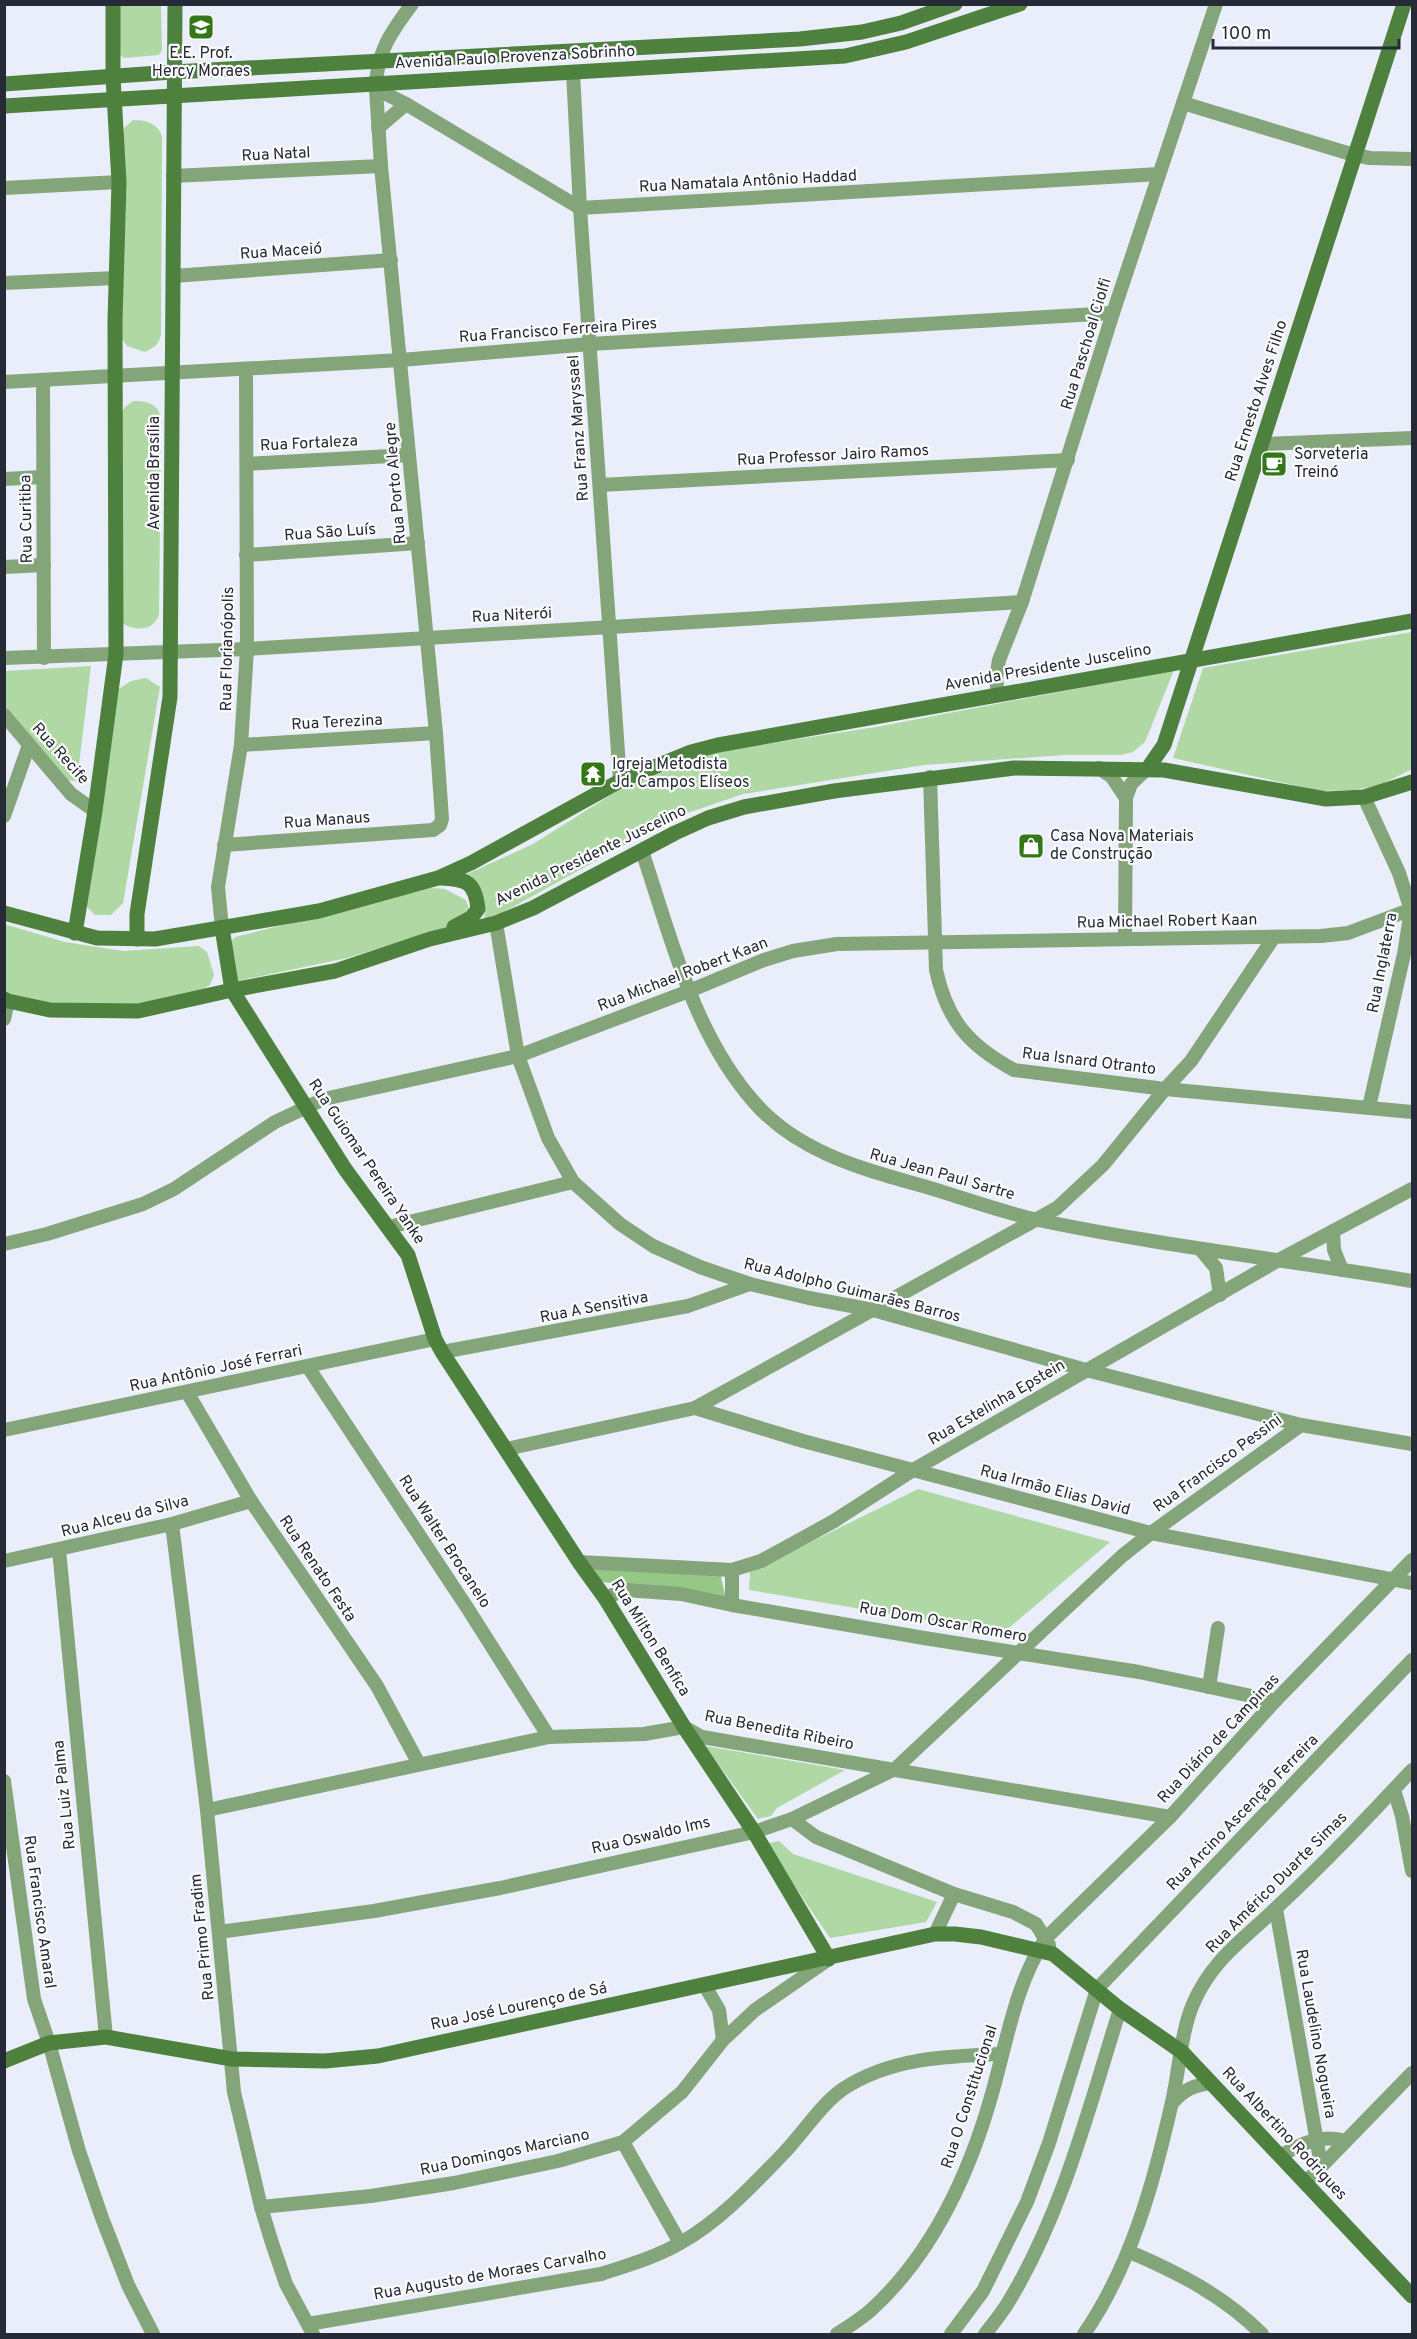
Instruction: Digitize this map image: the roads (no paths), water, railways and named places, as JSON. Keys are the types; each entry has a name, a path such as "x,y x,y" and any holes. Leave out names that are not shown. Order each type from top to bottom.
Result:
{"main road":[{"path":"75,933 95,811 116,654 115,376 118,182 113,77 113,4"},
{"name":"Avenida Brasília","path":"137,939 137,914 170,697 172,651 175,4"},
{"name":"Avenida Paulo Provenza Sobrinho","path":"4,84 173,72 800,39 862,32 902,23 955,4"},
{"name":"Rua Ernesto Alves Filho","path":"1148,768 1164,746 1404,4"},
{"name":"Avenida Paulo Provenza Sobrinho","path":"4,106 174,94 376,86 845,56 906,42 1015,5"},
{"name":"Avenida Presidente Juscelino","path":"4,913 97,938 154,939 319,911 438,878 471,863 620,781 691,752 718,745 1413,621"},
{"name":"Avenida Presidente Juscelino","path":"6,1000 50,1010 138,1011 260,984 334,971 430,939 495,923 533,908 708,818 744,807 834,790 1014,768 1148,768 1326,799 1364,797 1413,782"},
{"path":"430,939 471,918 478,909 476,892 469,884 459,879 438,878"},
{"name":"Rua Guiomar Pereira Yanke","path":"222,928 232,990 345,1168 408,1255 438,1346"},
{"path":"247,1014 246,1006 251,993 260,984"},
{"name":"Rua Milton Benfica","path":"438,1346 605,1598 684,1727 754,1832 829,1959"},
{"name":"Rua José Lourenço de Sá","path":"6,2056 49,2043 106,2037 232,2059 325,2061 378,2056 935,1934 968,1935 1046,1947"},
{"path":"1046,1947 1120,2009"},
{"name":"Rua Albertino Rodrigues","path":"1120,2009 1182,2052 1413,2296"}],"street":[{"name":"Rua Porto Alegre","path":"412,4 390,32 379,62 376,86 381,166 436,733 442,819 440,825 433,830"},
{"name":"Rua Paschoal Ciolfi","path":"998,695 996,678 999,660 1022,602 1113,313 1216,4"},
{"name":"Rua Franz Maryssael","path":"573,72 580,208 620,781"},
{"path":"376,86 580,208"},
{"path":"1183,103 1354,155 1370,158 1413,159"},
{"path":"378,128 406,104"},
{"name":"Rua Natal","path":"173,176 381,166"},
{"name":"Rua Namatala Antônio Haddad","path":"580,208 1159,174"},
{"path":"4,188 118,182"},
{"name":"Rua Maceió","path":"173,276 391,261"},
{"path":"4,283 116,278"},
{"name":"Rua Francisco Ferreira Pires","path":"4,382 401,360 590,344 1113,313"},
{"name":"Rua Florianópolis","path":"222,928 218,887 241,745 247,649 246,369"},
{"name":"Rua Curitiba","path":"43,380 44,658"},
{"path":"1262,444 1413,438"},
{"name":"Rua Fortaleza","path":"247,464 409,455"},
{"name":"Rua Professor Jairo Ramos","path":"600,486 1068,460"},
{"path":"4,479 42,477"},
{"name":"Rua São Luís","path":"246,555 418,543"},
{"path":"4,567 44,566"},
{"name":"Rua Niterói","path":"4,658 247,649 427,636 609,628 1022,602"},
{"name":"Rua Recife","path":"4,715 71,794 95,811"},
{"name":"Rua Terezina","path":"241,745 436,733"},
{"path":"4,816 29,745"},
{"path":"1099,768 1112,777 1125,798 1125,938"},
{"name":"Rua Ernesto Alves Filho","path":"1125,798 1131,784 1148,768"},
{"name":"Rua Isnard Otranto","path":"930,777 933,943 941,993 960,1030 993,1058 1014,1070 1165,1089 1413,1112"},
{"name":"Rua Inglaterra","path":"1364,797 1399,873 1412,910 1369,1107"},
{"name":"Rua Manaus","path":"224,845 433,830"},
{"name":"Rua Jean Paul Sartre","path":"642,851 689,991 722,1060 754,1103 782,1128 804,1143 848,1164 1035,1219 1201,1250 1413,1281"},
{"name":"Rua Michael Robert Kaan","path":"4,1244 47,1234 142,1204 174,1189 274,1122 324,1099 518,1056 764,960 793,951 837,944 1321,936 1348,933 1412,910"},
{"name":"Rua Adolpho Guimarães Barros","path":"495,923 518,1056 548,1138 573,1182 620,1224 653,1246 700,1267 750,1284 873,1310 1086,1370 1301,1425 1413,1444"},
{"path":"506,1449 695,1407 873,1310 1069,1198 1103,1166 1165,1089 1191,1061 1274,937"},
{"path":"4,1019 6,1000"},
{"path":"389,1227 573,1182"},
{"name":"Rua Estelinha Epstein","path":"579,1562 732,1570 761,1561 834,1521 913,1470 1277,1261 1413,1189"},
{"path":"1333,1231 1334,1250 1342,1270"},
{"path":"1201,1250 1216,1268 1220,1295"},
{"name":"Rua A Sensitiva","path":"438,1346 688,1306 750,1284"},
{"name":"Rua Antônio José Ferrari","path":"4,1430 308,1367 438,1346"},
{"name":"Rua Walter Brocanelo","path":"308,1367 468,1609 549,1737"},
{"name":"Rua Renato Festa","path":"188,1392 252,1501 377,1686 419,1764"},
{"name":"Rua Irmão Elias David","path":"695,1407 803,1441 1151,1533 1413,1583"},
{"name":"Rua Francisco Pessini","path":"792,1819 895,1769 1122,1556 1301,1425"},
{"name":"Rua Alceu da Silva","path":"4,1561 172,1524 252,1501"},
{"name":"Rua Primo Fradim","path":"172,1524 207,1810 234,2092 261,2206 286,2284 311,2329"},
{"name":"Rua Luiz Palma","path":"59,1550 106,2037"},
{"name":"Rua Diário de Campinas","path":"1046,1947 1170,1817 1275,1701 1413,1560"},
{"path":"732,1570 732,1605"},
{"name":"Rua Dom Oscar Romero","path":"605,1598 625,1590 681,1594 732,1605 1139,1672 1275,1701"},
{"path":"1209,1687 1218,1628"},
{"name":"Rua Arcino Ascenção Ferreira","path":"1097,1989 1413,1660"},
{"name":"Rua Benedita Ribeiro","path":"207,1810 549,1737 645,1734 684,1727 702,1737 1170,1817"},
{"name":"Rua Américo Duarte Simas","path":"1084,2334 1096,2318 1130,2252 1172,2103 1188,2018 1208,1977 1226,1952 1276,1909 1413,1770"},
{"name":"Rua Francisco Amaral","path":"5,1782 34,1999 49,2043 79,2151 102,2218 128,2284 153,2334"},
{"path":"1394,1790 1402,1816 1413,1871"},
{"path":"792,1819 816,1837 954,1894 1013,1912 1036,1924 1046,1947"},
{"name":"Rua Oswaldo Ims","path":"219,1932 374,1911 500,1888 754,1832 792,1819"},
{"path":"935,1934 954,1894"},
{"name":"Rua Laudelino Nogueira","path":"1276,1909 1321,2165"},
{"name":"Rua O Constitucional","path":"837,2334 870,2311 889,2291 916,2258 953,2200 972,2154 1023,1984 1046,1947"},
{"name":"Rua Domingos Marciano","path":"261,2206 372,2196 454,2182 558,2161 623,2142 682,2092 723,2040 755,2010 829,1959"},
{"path":"705,1986 719,2010 723,2040"},
{"path":"951,2334 983,2291 1027,2202 1049,2144 1097,1989"},
{"path":"985,2334 1009,2303 1054,2208 1075,2153 1120,2009"},
{"name":"Rua Augusto de Moraes Carvalho","path":"311,2329 601,2274 634,2263 680,2243 715,2220 781,2156 843,2090 873,2074 928,2058 1001,2054"},
{"path":"1305,2182 1413,2073"},
{"path":"1172,2103 1183,2091 1194,2085 1212,2083"},
{"path":"1281,2156 1298,2145 1316,2140 1335,2138 1346,2141"},
{"path":"623,2142 680,2243"},
{"path":"1130,2252 1175,2271 1214,2294 1242,2314 1262,2334"}],"place":[{"name":"E.E. Prof. Hercy Moraes","path":"201,27"},
{"name":"Sorveteria Treinó","path":"1274,464"},
{"name":"Igreja Metodista Jd. Campos Elíseos","path":"593,774"},
{"name":"Casa Nova Materiais de Construção","path":"1031,846"}]}
